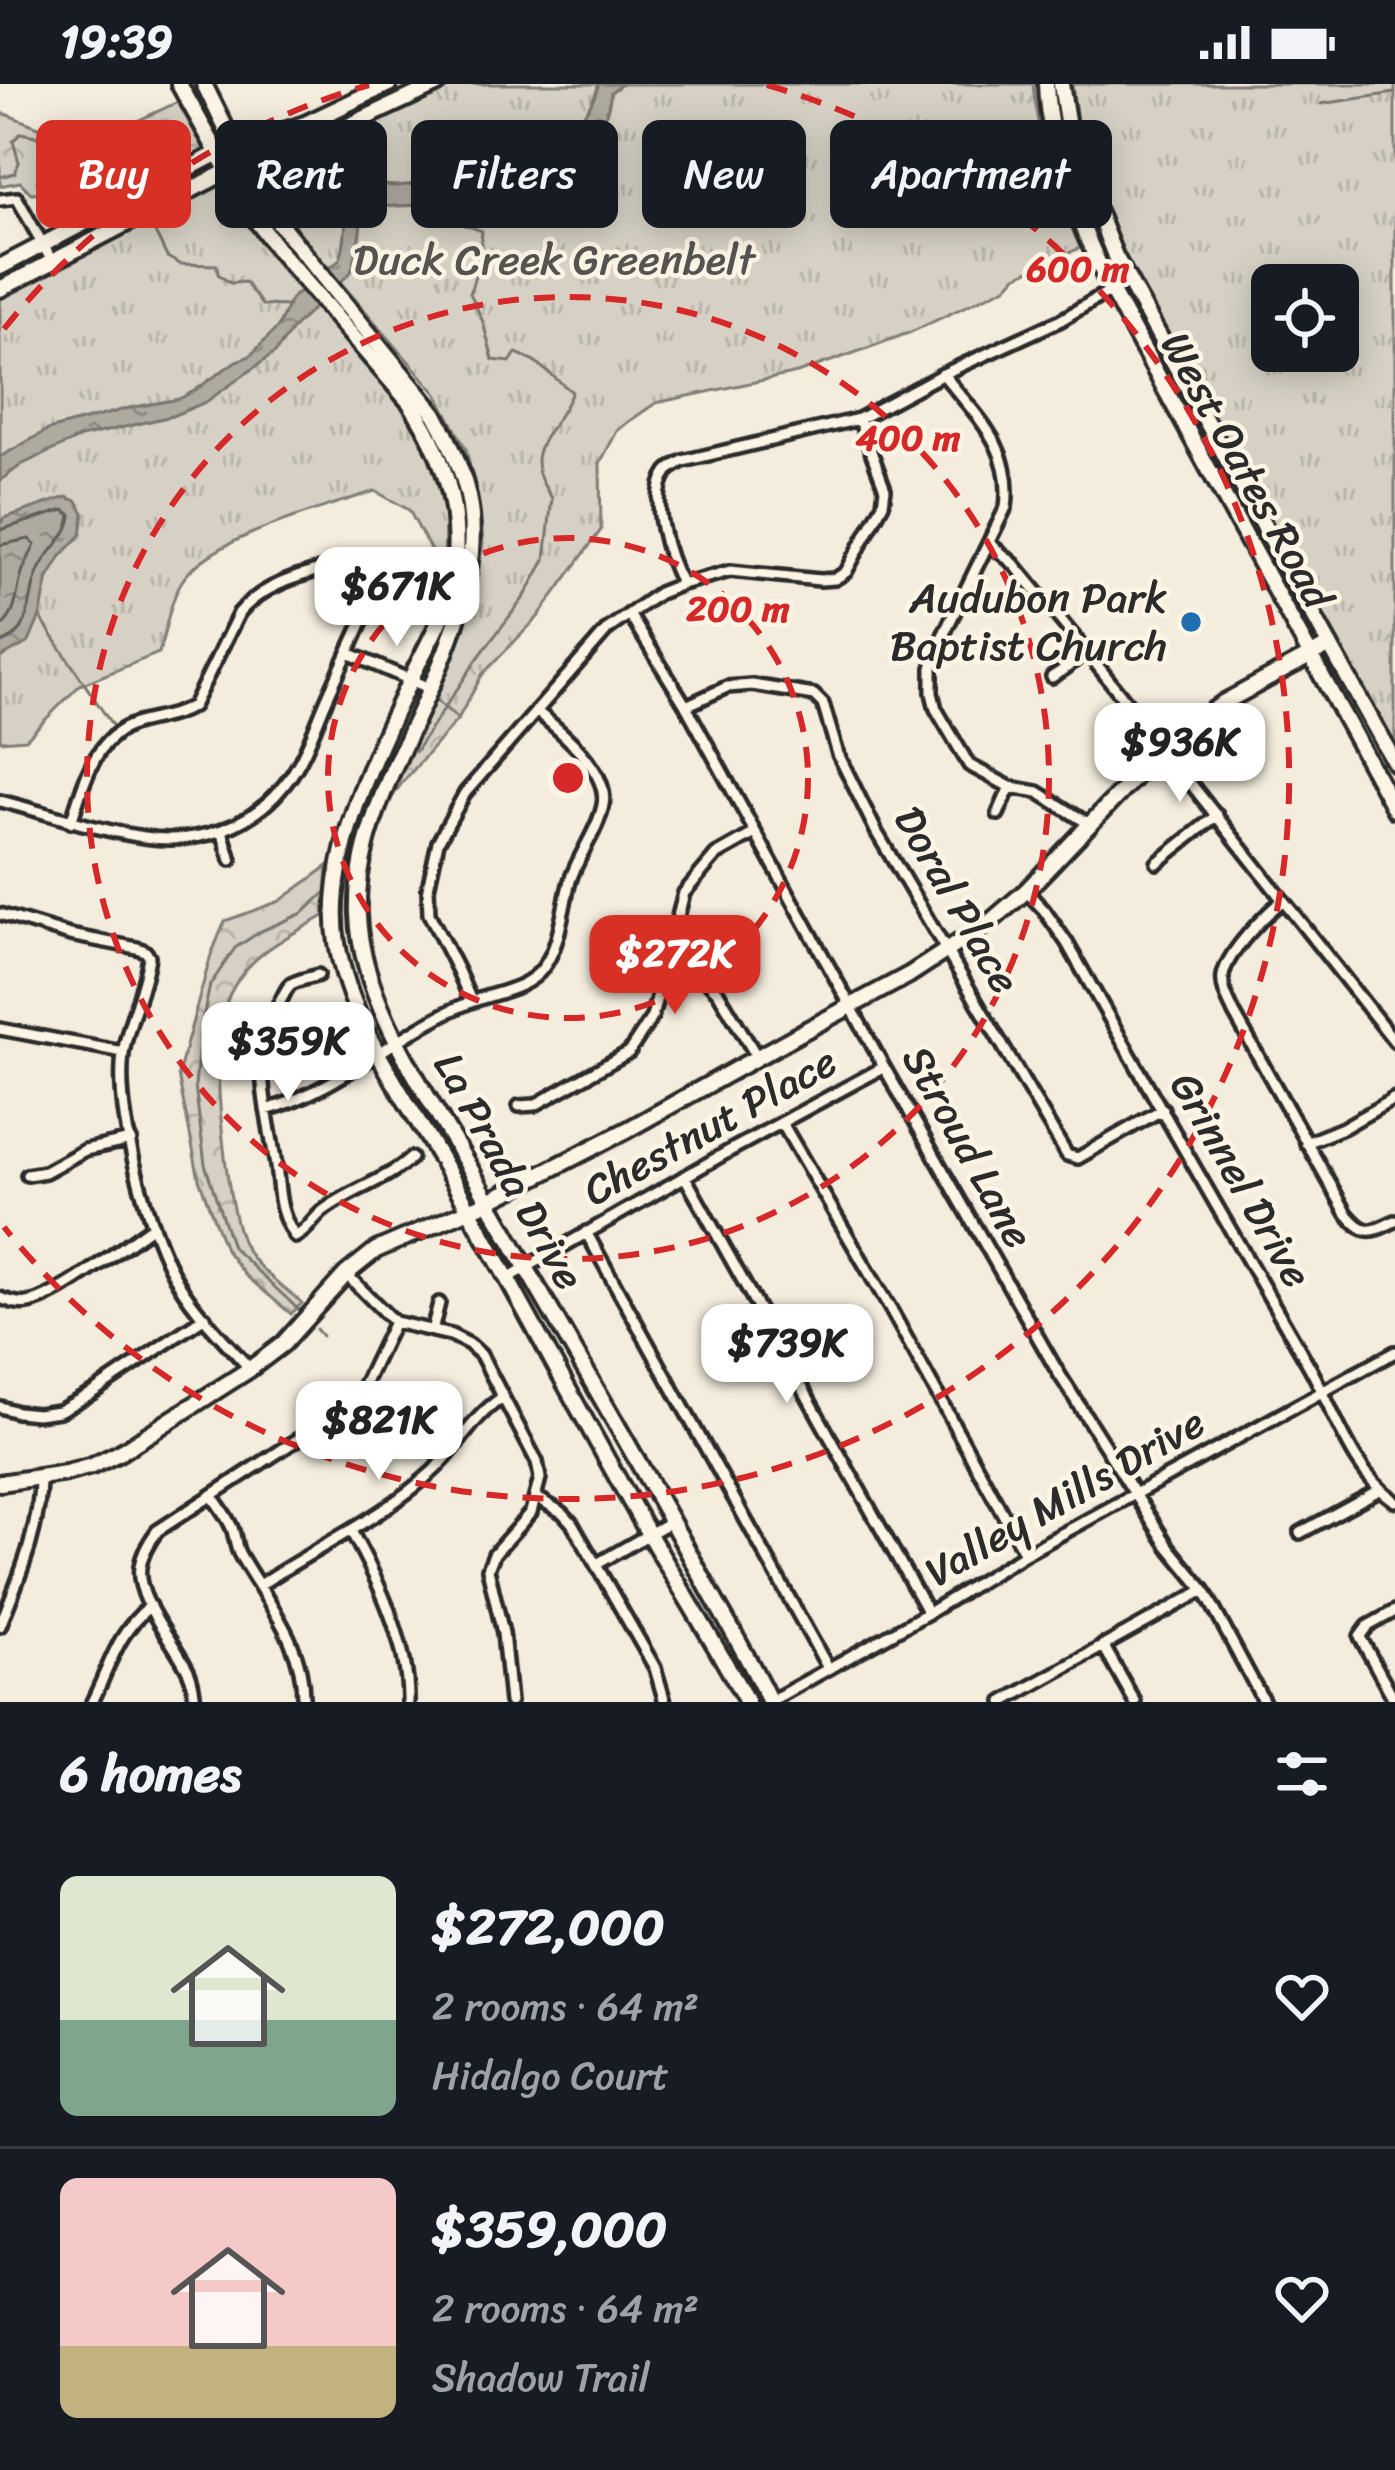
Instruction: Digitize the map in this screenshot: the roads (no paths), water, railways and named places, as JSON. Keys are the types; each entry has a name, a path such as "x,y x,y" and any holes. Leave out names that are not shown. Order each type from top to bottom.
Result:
{"main road":[{"name":"La Prada Drive","path":"179,84 215,152"},
{"name":"La Prada Drive","path":"204,84 221,120"},
{"path":"313,120 389,84"},
{"path":"361,120 438,84"},
{"name":"West Oates Road","path":"1046,84 1049,121 1061,166 1078,219 1111,290 1394,807"},
{"name":"West Oates Road","path":"1060,84 1079,166 1115,256 1395,764"},
{"path":"0,267 215,155"},
{"path":"0,290 215,178"},
{"name":"La Prada Drive","path":"266,228 285,245 443,444 465,485 471,514 470,556 454,630 378,804 362,854 358,931 375,995 770,1702"},
{"name":"La Prada Drive","path":"276,228 285,245"},
{"path":"1115,256 1117,274 1111,290 1131,298 1154,332"},
{"name":"La Prada Drive","path":"443,444 456,538 454,570 440,618 354,809 338,870 334,913 339,953 352,1000 379,1053 747,1702"},
{"path":"0,1483 92,1466 119,1453 284,1344 346,1274 376,1250 488,1202 628,1130 909,975 990,922 1026,891 1163,748 1223,703 1330,645"}],"street":[{"path":"0,200 17,198 53,263"},
{"path":"682,584 667,553 662,525 661,488 667,470 682,461 859,419 1045,328 1111,290"},
{"path":"943,374 999,446 1009,488 1006,507 939,644 932,668 936,709 969,765 1010,787 1038,792 1089,824"},
{"path":"471,1001 429,914 431,867 449,818 465,793 608,629 659,593 730,571 820,580 835,580 846,572 883,504 885,489 859,419"},
{"path":"989,543 1014,564 1086,652 1395,1042"},
{"path":"0,801 71,822 175,840 222,831 261,809 286,783 303,753 377,584 373,572 352,561 266,589 250,600 193,706 179,714 130,725 95,755 71,822"},
{"name":"Stroud Lane","path":"629,614 686,706 1056,1370 1168,1546 1204,1590 1264,1702"},
{"path":"1052,676 1086,652"},
{"path":"347,653 429,688"},
{"name":"Doral Place","path":"686,706 727,687 752,685 814,695 823,704 838,754 878,833 1067,1155 1078,1158 1163,1109"},
{"path":"266,1110 295,1102 397,1040 471,1001 520,985 544,967 557,940 575,863 604,797 592,766 569,737 536,711"},
{"path":"998,814 1010,787"},
{"path":"1157,862 1216,815"},
{"path":"222,831 231,860"},
{"path":"519,1106 535,1105 629,1052 652,1016 684,892 716,855 755,833"},
{"name":"Grinnel Drive","path":"1026,891 1067,943 1357,1456 1379,1490 1395,1502"},
{"path":"1283,900 1229,960 1224,989 1347,1214 1360,1229 1371,1232 1395,1221"},
{"path":"0,914 51,931 145,951 149,956 123,1052 122,1082 140,1183 178,1283 250,1369"},
{"path":"665,966 703,977 718,992 757,1057"},
{"path":"318,975 291,984 273,1011 262,1061 278,1202 295,1237 308,1231 318,1214 395,1173 411,1157"},
{"path":"0,1029 123,1052"},
{"name":"Chestnut Place","path":"506,1279 884,1067"},
{"path":"1306,1143 1395,1098"},
{"path":"782,1123 1025,1554"},
{"path":"27,1175 45,1172 86,1150 131,1140"},
{"path":"685,1177 928,1613"},
{"path":"0,1298 14,1303 35,1301 153,1226"},
{"path":"586,1232 828,1668"},
{"path":"346,1274 394,1322 451,1335 481,1355 537,1462 540,1478 525,1522 494,1554 488,1568 503,1633 510,1702"},
{"path":"432,1331 439,1303"},
{"path":"0,1407 37,1414 58,1411 205,1317"},
{"path":"195,1702 191,1677 150,1606 140,1578 149,1542 157,1531 347,1405 363,1387 394,1322"},
{"name":"Valley Mills Drive","path":"770,1702 1025,1554 1395,1352"},
{"path":"260,1586 351,1531 432,1472 470,1424 503,1397"},
{"path":"0,1626 32,1539 40,1506 40,1478"},
{"path":"1300,1533 1379,1490"},
{"path":"212,1496 294,1649 303,1702"},
{"path":"536,1497 572,1523 656,1668 665,1702"},
{"path":"597,1564 672,1521"},
{"path":"351,1531 393,1621 408,1702"},
{"path":"1003,1702 1204,1590"},
{"path":"92,1702 130,1622 150,1606"},
{"path":"1395,1611 1365,1629 1360,1640 1395,1701"},
{"path":"1103,1645 1135,1702"}],"water":[{"path":"599,84 622,84 611,92 602,120 578,120 583,115"},
{"path":"411,184 411,206 387,206 387,185"},
{"path":"346,228 360,228 351,272 294,327 275,353 206,402 172,416 81,437 21,465 0,481 0,457 48,430 179,399 250,356 278,327 291,299 339,261"},
{"path":"66,497 77,501 84,513 81,535 48,578 29,642 0,658 0,525 4,518"}],"waterway":[{"path":"1321,104 1395,93"},
{"path":"0,177 15,173 19,162 13,141 21,133 36,137"},
{"path":"153,228 167,257 180,264 217,265 218,274 230,283 245,282 262,305 288,306"},
{"path":"415,752 525,596 545,560 552,498 537,467 538,455 572,392 516,353 510,362 493,360 470,293 482,231 474,228"},
{"path":"40,617 114,728"},
{"path":"299,1310 232,1247 205,1164 195,1086 210,985 235,948 303,913 327,891"},
{"path":"316,1329 322,1336"}],"place":[{"name":"Audubon Park Baptist Church","path":"1191,622"}],"park label":[{"name":"Duck Creek Greenbelt","path":"554,260"}]}
